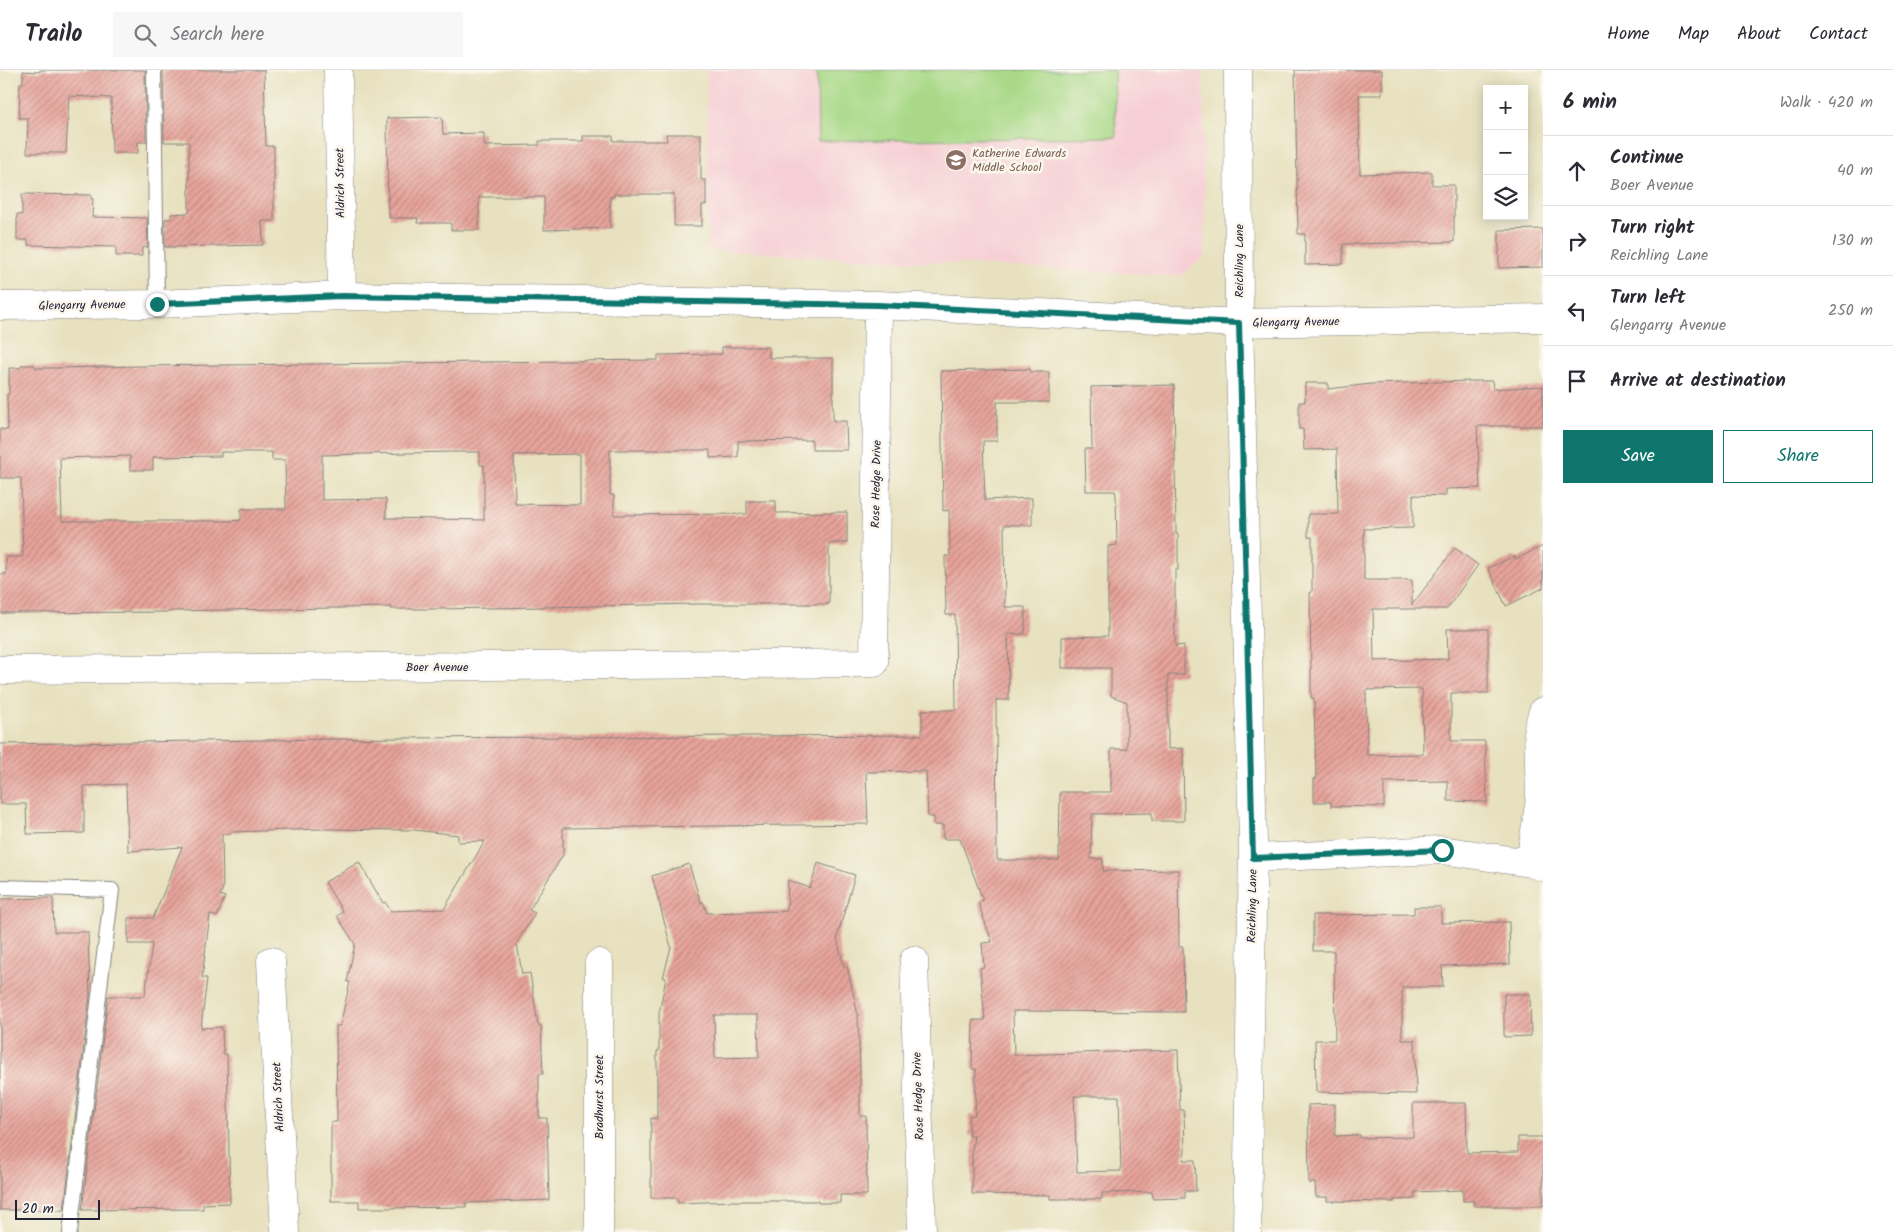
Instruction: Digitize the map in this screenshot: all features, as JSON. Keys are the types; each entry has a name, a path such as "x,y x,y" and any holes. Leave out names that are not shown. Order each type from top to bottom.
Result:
{"street":[{"name":"Aldrich Street","path":"338,70 342,296"},
{"name":"Reichling Lane","path":"1238,70 1239,323 1253,858 1247,1232"},
{"name":"Glengarry Avenue","path":"0,306 157,304 342,296 878,305 1239,323 1543,318"},
{"name":"Rose Hedge Drive","path":"874,664 878,305"},
{"name":"Boer Avenue","path":"0,670 874,664"},
{"path":"1253,858 1442,850 1536,865 1540,799 1538,728 1543,711"},
{"name":"Rose Hedge Drive","path":"914,960 922,1232"},
{"name":"Aldrich Street","path":"271,961 285,1232"},
{"name":"Bradhurst Street","path":"599,963 599,1232"}],"lane":[{"path":"154,70 157,304"},
{"path":"0,887 112,890 70,1232"}],"shaded area":[{"name":"Katherine Edwards Middle School","path":"707,70 1203,70 1205,257 1180,276 708,250"}],"green space":[{"path":"817,70 1114,70 1116,137 818,141"}],"building":[{"path":"40,70 145,70 146,142 138,142 138,153 112,153 111,98 69,96 66,153 27,153 28,118 19,118 20,83 23,83 23,71 40,72"},
{"path":"163,70 264,70 266,146 274,146 274,221 262,221 263,245 165,247 165,219 171,219 171,214 189,213 189,142 164,142"},
{"path":"1295,70 1382,70 1382,95 1359,95 1360,174 1432,172 1432,185 1454,185 1454,242 1343,244 1343,264 1305,265 1305,234 1298,234"},
{"path":"442,117 443,134 484,133 484,146 539,145 539,141 583,141 583,136 613,136 613,141 667,141 666,134 701,134 701,180 706,180 706,205 702,205 702,226 674,226 674,194 614,194 614,197 610,197 610,228 544,230 544,197 479,197 479,230 451,230 451,223 417,223 418,218 389,218 387,118"},
{"path":"22,194 91,195 91,199 93,199 92,217 147,218 148,247 142,248 142,256 116,256 116,247 28,245 28,240 17,240 17,214 22,215"},
{"path":"1543,229 1543,267 1499,268 1499,230"},
{"path":"722,347 769,347 769,358 833,358 833,421 846,421 847,450 812,450 812,440 738,441 738,457 710,458 710,450 610,450 610,495 614,495 614,515 747,514 747,501 776,501 776,513 847,512 847,543 829,543 829,604 698,604 439,609 391,609 392,607 171,612 0,613 0,574 6,574 6,557 23,557 21,478 0,478 0,429 8,430 7,394 9,394 9,368 20,368 22,365 34,365 36,368 58,368 658,360 658,355 722,354","holes":["221,452 272,452 272,460 285,460 286,509 241,509 241,520 229,521 62,521 60,458 130,456 130,470 153,470 153,457 221,456","480,452 480,465 484,465 484,520 386,518 386,499 322,500 322,455","580,454 580,505 515,504 514,455"]},
{"path":"1030,369 1030,372 1049,372 1049,402 997,402 997,441 983,441 985,500 1032,498 1032,525 1004,525 1005,607 1025,607 1025,634 1008,634 1009,700 996,700 997,860 1059,860 1060,792 1111,792 1111,749 1127,749 1127,702 1111,696 1111,668 1062,668 1062,637 1108,636 1108,546 1117,545 1116,495 1115,491 1086,491 1085,449 1092,449 1091,387 1174,385 1176,534 1178,534 1178,570 1175,570 1175,646 1184,645 1184,675 1168,675 1168,749 1183,748 1184,821 1152,821 1152,813 1092,814 1091,859 1103,859 1103,871 1178,870 1179,947 1183,947 1184,1012 1013,1011 1014,1055 1178,1050 1180,1110 1184,1110 1185,1151 1183,1160 1195,1160 1196,1191 1185,1191 1185,1198 1153,1199 1152,1192 1102,1193 1102,1199 1050,1199 1050,1195 972,1194 974,1136 969,1136 969,1115 975,1115 976,1069 972,1069 973,1020 985,1020 980,968 984,967 982,943 992,942 978,902 983,900 960,839 943,839 943,825 934,825 934,817 928,817 926,771 866,772 868,824 563,828 563,855 529,910 535,913 517,943 522,974 530,973 538,1025 541,1025 543,1074 539,1074 539,1118 547,1118 549,1200 466,1203 466,1207 381,1208 359,1208 359,1201 331,1201 331,1122 337,1122 336,1026 340,1026 350,982 347,982 355,944 337,916 343,912 325,882 359,862 383,903 385,902 391,911 444,909 485,841 458,842 458,835 414,830 322,829 231,832 231,834 222,834 223,888 220,895 225,897 217,917 210,914 202,978 207,978 201,1028 222,1027 223,1054 227,1054 230,1203 203,1204 203,1209 82,1210 108,996 145,996 152,944 128,944 128,918 153,918 182,847 128,851 126,784 84,786 84,833 27,834 26,804 0,804 0,744 399,738 922,735 922,710 956,710 955,615 946,615 945,556 950,556 949,510 943,511 941,371","holes":["1074,1096 1119,1096 1121,1171 1077,1172"]},
{"path":"1492,381 1493,389 1543,386 1543,426 1477,426 1480,488 1446,489 1446,496 1413,495 1413,528 1364,529 1364,580 1412,580 1412,605 1455,548 1478,565 1447,609 1373,609 1374,661 1448,659 1447,629 1488,629 1488,693 1451,693 1451,741 1485,741 1487,802 1448,801 1448,781 1384,782 1384,807 1331,806 1331,802 1314,802 1314,779 1316,779 1314,698 1311,698 1310,593 1312,592 1312,537 1308,537 1308,514 1338,514 1337,449 1304,450 1303,429 1299,429 1299,402 1305,402 1305,383 1328,383 1328,389 1371,384","holes":["1422,689 1423,754 1367,755 1366,690"]},
{"path":"1543,546 1543,588 1506,606 1488,568 1515,556 1516,559"},
{"path":"818,863 855,875 837,938 844,967 847,966 858,1015 860,1116 866,1116 867,1195 840,1195 840,1203 818,1203 818,1201 733,1201 678,1203 677,1198 651,1198 651,1118 657,1119 659,1014 666,978 663,978 671,947 652,876 689,864 701,903 703,902 707,913 787,911 788,880 810,888","holes":["714,1015 758,1015 759,1057 715,1058"]},
{"path":"53,898 54,932 88,932 90,995 64,1210 0,1210 0,899"},
{"path":"1414,907 1441,907 1441,923 1509,922 1510,964 1442,966 1443,987 1402,987 1402,1040 1415,1040 1416,1094 1316,1092 1315,1040 1335,1040 1334,951 1313,951 1313,915 1414,914"},
{"path":"1504,994 1530,994 1531,1036 1504,1037"},
{"path":"1413,1103 1466,1103 1467,1153 1518,1152 1518,1137 1543,1137 1543,1206 1474,1206 1474,1201 1463,1201 1463,1190 1415,1192 1415,1199 1394,1200 1394,1202 1327,1201 1327,1197 1316,1197 1315,1183 1309,1183 1308,1105 1335,1104 1335,1136 1360,1135 1360,1138 1413,1137"}],"place":[{"name":"Katherine Edwards Middle School","path":"956,160"}],"route":[{"path":"157,304 342,296 878,305 1239,323 1253,858 1442,850"}]}
